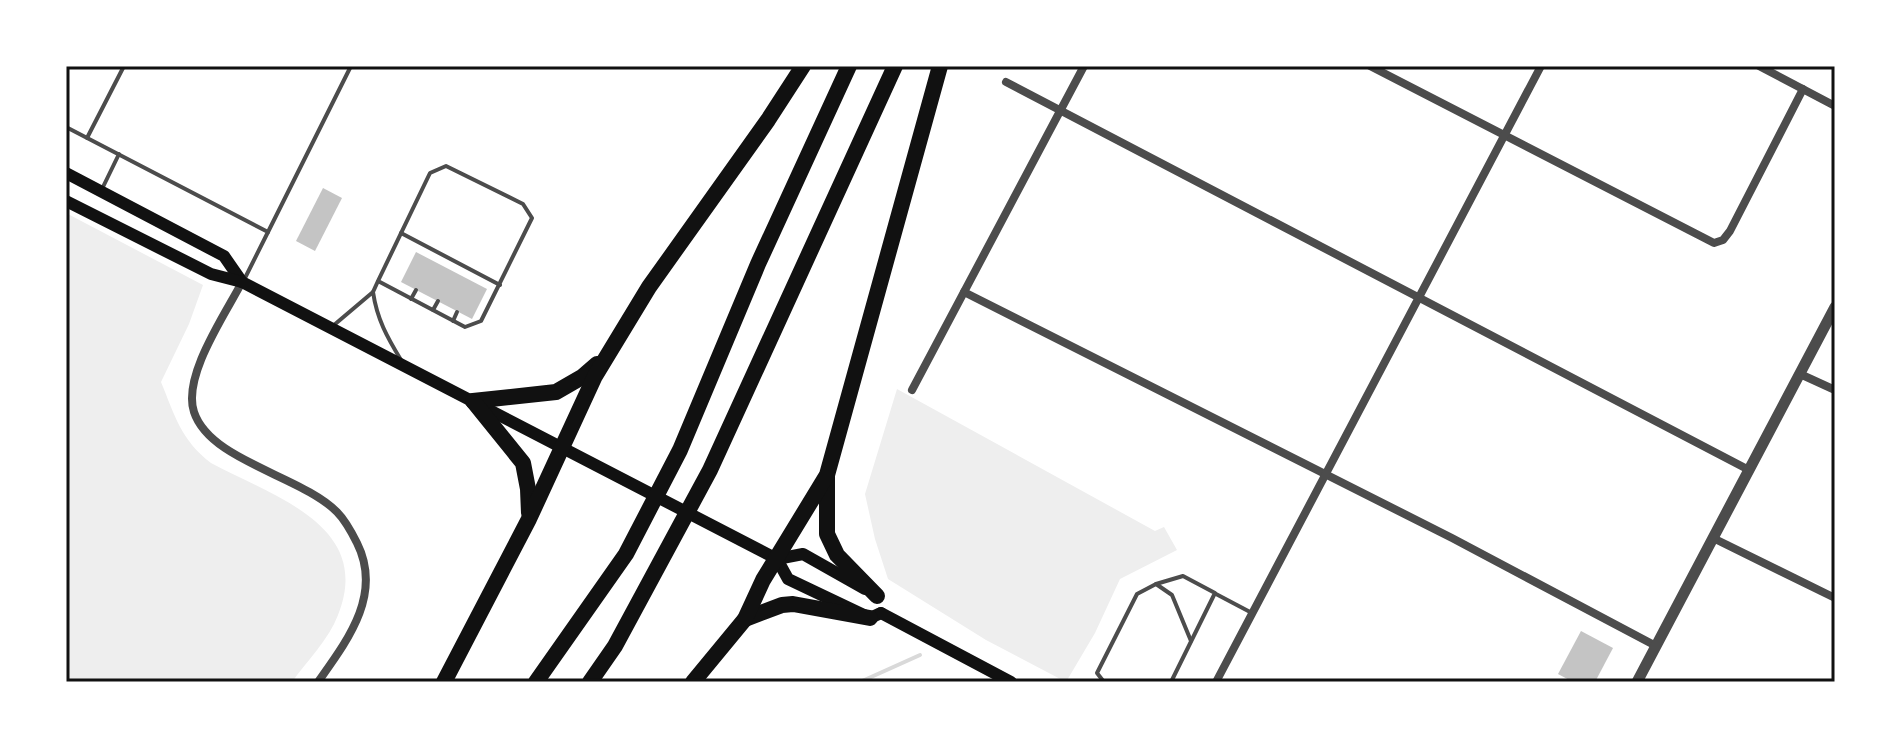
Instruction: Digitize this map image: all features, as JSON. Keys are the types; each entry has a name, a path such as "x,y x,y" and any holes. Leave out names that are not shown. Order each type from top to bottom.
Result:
{"highway":[{"path":"444,682 529,519 561,446 608,355 649,287 803,66"},
{"path":"536,682 626,554 687,435 758,264 849,66"},
{"path":"590,682 615,646 718,452 895,66"},
{"path":"693,682 745,619 763,580 827,475 940,66"},
{"path":"473,401 556,392 582,377 608,355"},
{"path":"473,401 523,463 529,519"},
{"path":"827,475 827,534 837,555 877,596"},
{"path":"745,619 793,604 875,616"}],"main road":[{"path":"66,173 224,256 242,282"},
{"path":"66,201 211,274 242,282 777,559 788,579 875,616 1011,682"},
{"path":"777,559 803,554 877,596 875,616"}],"street":[{"path":"912,390 1084,66"},
{"path":"1370,66 1714,243 1723,240 1730,231 1803,89"},
{"path":"1216,682 1541,66"},
{"path":"1759,66 1835,106"},
{"path":"1006,82 1749,470"},
{"path":"242,282 197,369 192,392 194,411 207,432 226,449 315,495 338,512 363,556 366,583 361,612 350,638 318,682"},
{"path":"964,292 1325,473 1656,646"},
{"path":"1637,682 1835,307"},
{"path":"1800,374 1835,390"},
{"path":"1713,538 1835,598"}],"lane":[{"path":"87,138 124,66"},
{"path":"242,282 351,66"},
{"path":"66,127 268,232"},
{"path":"101,191 119,154"},
{"path":"331,328 373,292 378,281 430,173 446,166 523,204 532,218 481,321 465,327 378,281"},
{"path":"401,233 500,285"},
{"path":"432,260 437,251"},
{"path":"454,272 458,263"},
{"path":"474,282 479,274"},
{"path":"411,299 416,290"},
{"path":"373,292 384,333 405,366"},
{"path":"433,310 438,301"},
{"path":"453,321 457,312"},
{"path":"1102,682 1097,673 1137,594 1156,584 1183,576 1252,613"},
{"path":"1156,584 1172,595 1191,641"},
{"path":"1171,682 1215,593"}],"shaded area":[{"path":"66,213 203,285 189,324 161,382 180,427 192,445 211,463 262,488 311,518 330,536 342,558 345,584 338,615 292,682 66,682"},
{"path":"897,389 1155,531 1164,527 1177,550 1120,579 1095,633 1066,682 986,640 888,579 865,494"}],"building":[{"path":"323,188 342,198 315,251 296,241"},
{"path":"416,252 487,289 472,319 401,282"},
{"path":"1581,631 1613,648 1595,682 1573,682 1558,674"}],"waterway":[{"path":"860,682 920,655"}]}
